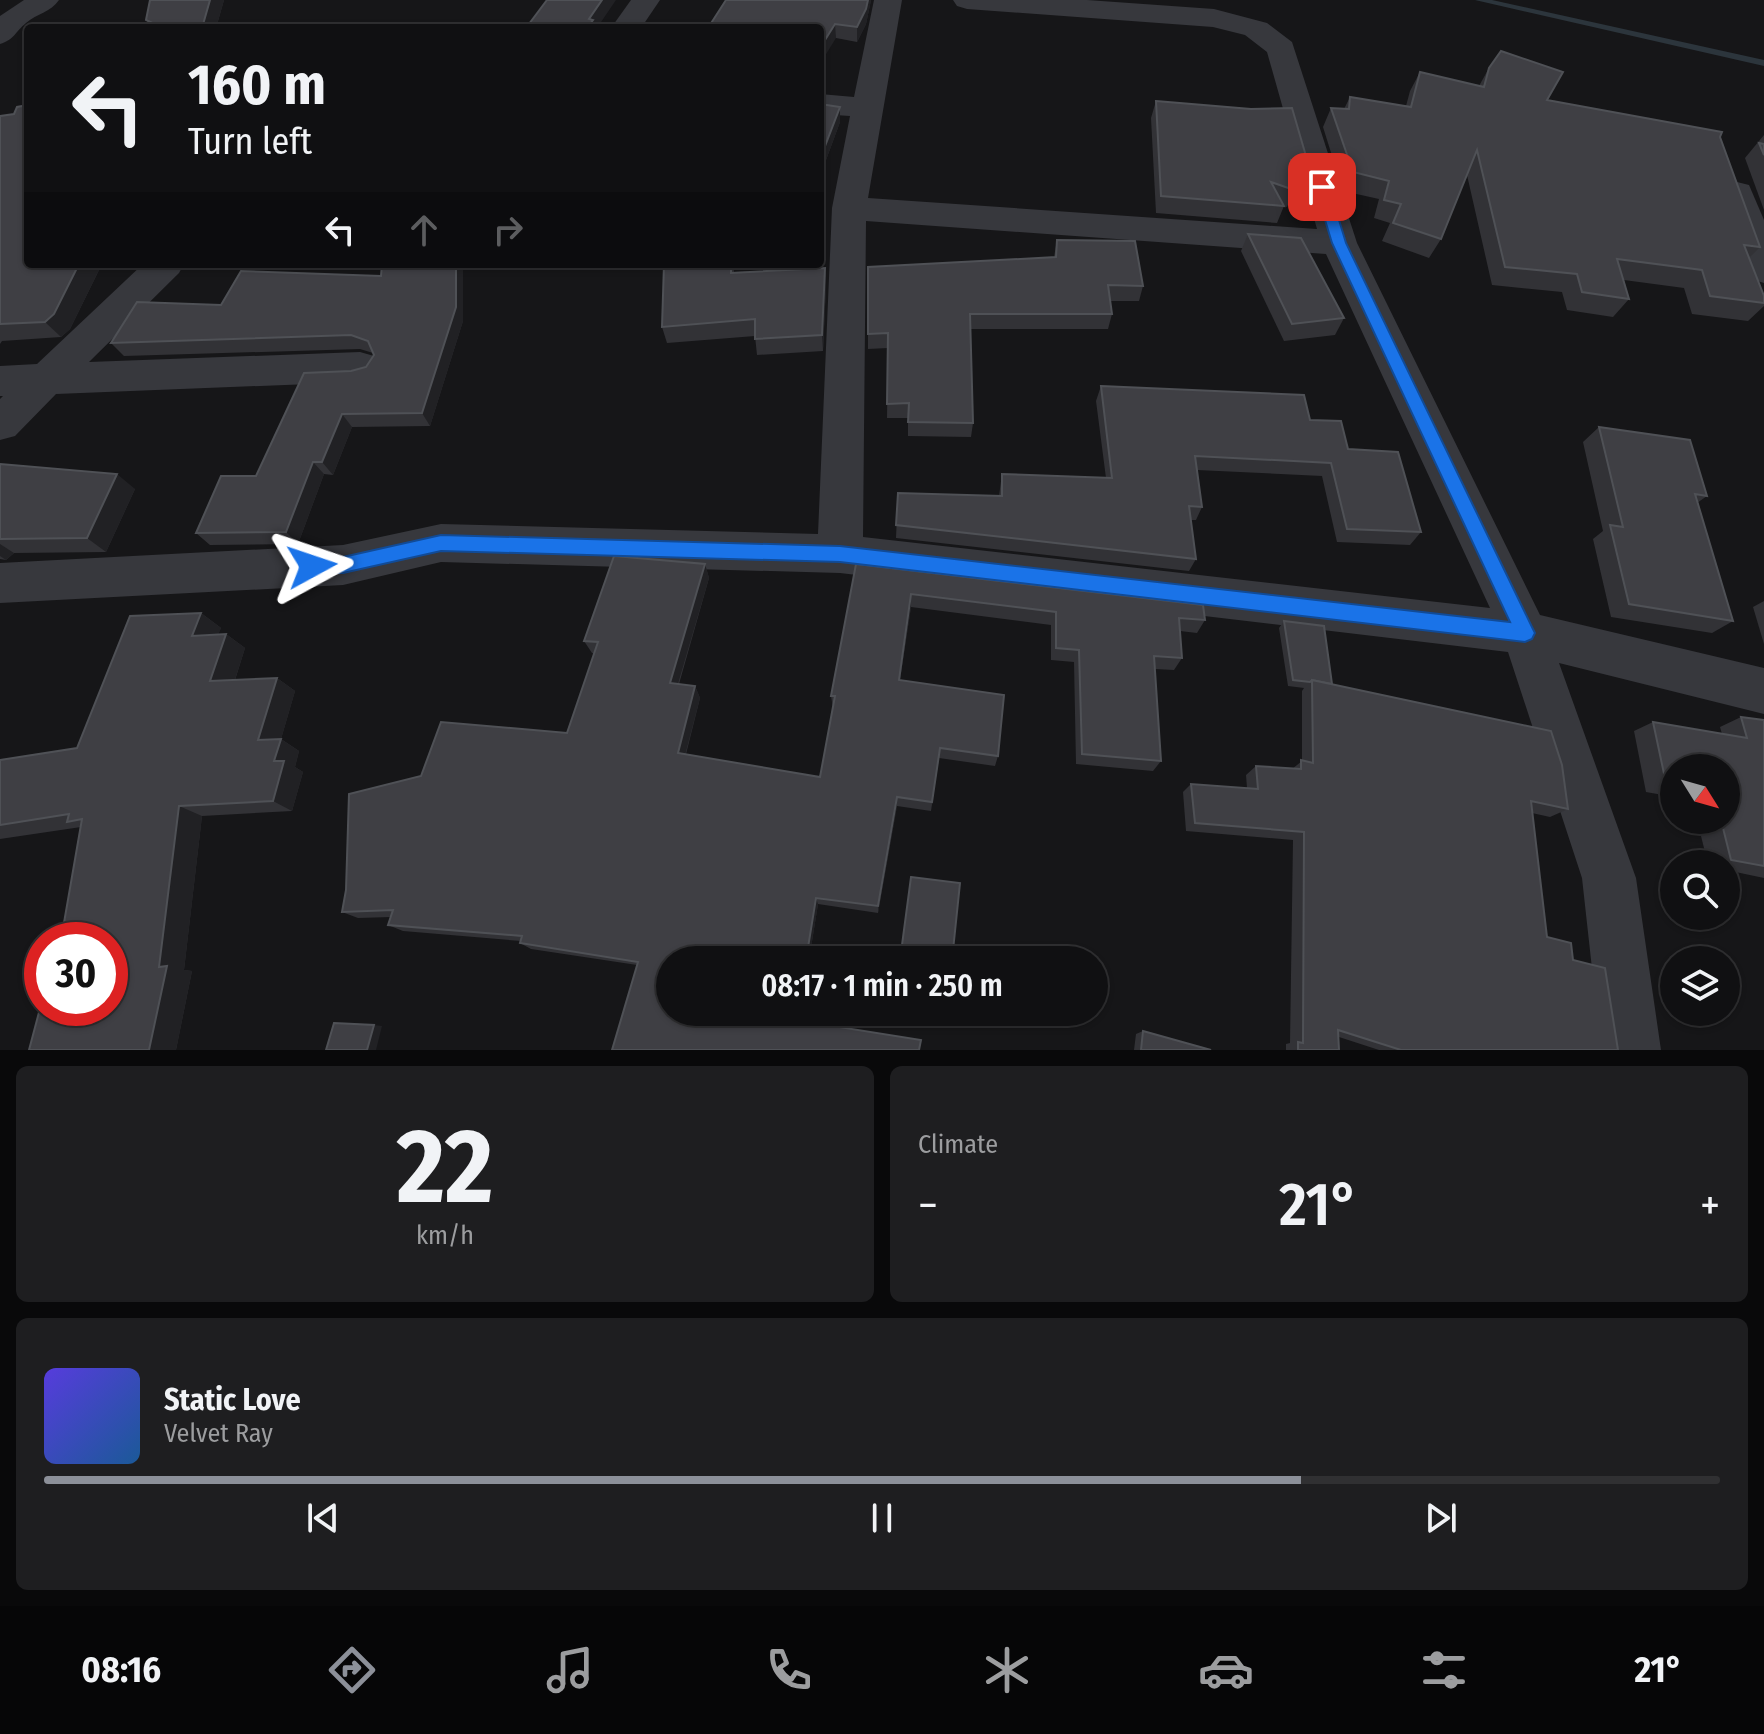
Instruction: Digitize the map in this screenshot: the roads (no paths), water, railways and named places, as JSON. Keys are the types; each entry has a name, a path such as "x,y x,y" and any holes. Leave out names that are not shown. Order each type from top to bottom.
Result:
{"street":[{"path":"0,35 15,17 45,0"},
{"path":"629,24 646,0"},
{"path":"840,554 849,208 888,0"},
{"path":"967,0 1214,18 1256,29 1281,48 1339,243 1525,633 1609,878 1631,1050"},
{"path":"824,104 868,108"},
{"path":"1729,169 1764,270"},
{"path":"849,208 1339,243"},
{"path":"0,424 162,268"},
{"path":"0,381 360,367"},
{"path":"0,583 343,565 441,543 840,554 1525,633 1764,691"}],"waterway":[{"path":"1480,0 1764,63"}]}
